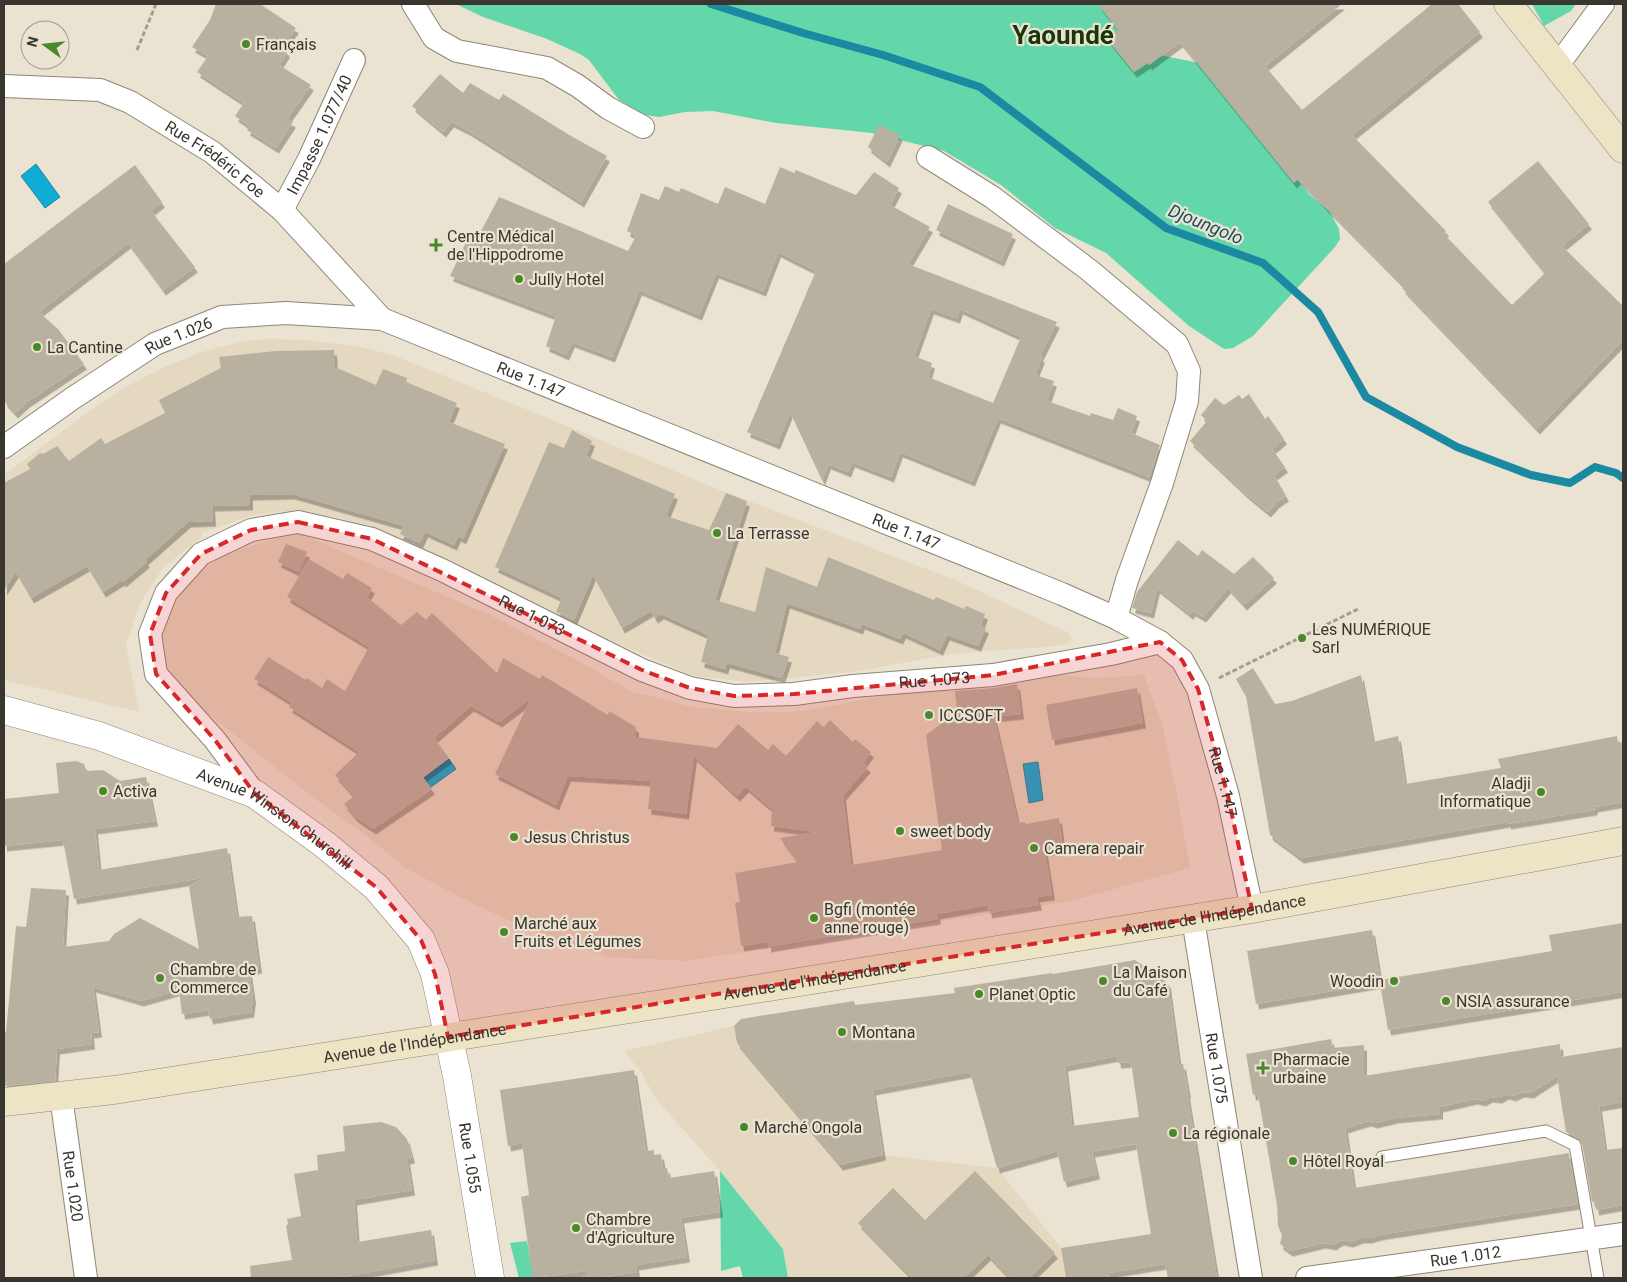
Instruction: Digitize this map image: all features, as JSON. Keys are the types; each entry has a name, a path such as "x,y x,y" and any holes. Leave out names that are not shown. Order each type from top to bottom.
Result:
{"main road":[{"path":"1508,4 1623,149"},
{"name":"Avenue de l'Indépendance","path":"4,1102 114,1090 1193,919 1623,841"}],"street":[{"path":"413,4 434,38 457,51 547,68 578,86 608,108 642,127"},
{"path":"1558,65 1603,4"},
{"name":"Impasse 1.077/40","path":"282,210 309,159 354,60"},
{"name":"Rue Frédéric Foe","path":"4,86 100,90 130,102 212,152 282,210 382,318"},
{"path":"928,158 992,197 1089,270 1177,344 1189,371 1187,401 1162,483 1127,580 1116,618"},
{"name":"Rue 1.026","path":"4,447 72,398 155,344 222,316 286,313 382,318"},
{"name":"Rue 1.147","path":"382,318 1008,572 1116,618 1160,642 1182,660 1198,689 1228,796 1252,909"},
{"name":"Rue 1.073","path":"255,794 215,740 156,674 150,634 166,593 201,554 251,530 298,522 372,539 442,570 642,670 690,688 734,696 794,694 853,686 993,675 1111,654 1160,642"},
{"name":"Avenue Winston Churchill","path":"4,710 99,736 255,794 324,844 376,887 421,940 435,974 448,1037"},
{"name":"Rue 1.075","path":"1193,919 1251,1278"},
{"name":"Rue 1.055","path":"448,1037 457,1076 490,1278"},
{"name":"Rue 1.020","path":"61,1096 86,1278"},
{"name":"Rue 1.012","path":"1306,1278 1623,1234"}],"lane":[{"path":"1382,1157 1546,1131 1575,1145 1598,1278"}],"path":[{"path":"137,50 156,4"},
{"path":"1198,689 1360,608"}],"highlighted area":[{"path":"298,522 372,539 642,670 690,688 734,696 794,694 993,675 1160,642 1182,660 1198,689 1228,796 1252,909 448,1037 435,974 421,940 376,887 255,794 215,740 156,674 150,634 166,593 201,554 251,530"}],"shaded area":[{"path":"270,339 304,340 362,347 395,356 720,490 953,579 1065,631 1071,636 1071,640 1066,644 1046,647 953,654 852,672 748,682 694,676 599,636 408,543 344,519 301,511 265,513 247,517 202,533 202,537 163,568 140,603 126,645 139,712 4,680 4,475 122,389 164,367 220,347 246,341"},
{"path":"303,535 490,615 575,659 634,693 692,707 751,712 790,712 818,709 958,680 1035,673 1093,678 1144,675 1162,723 1190,868 1067,902 686,961 609,957 576,947 508,920 405,868 372,840 314,798 199,707 165,668 162,637 166,619 174,600 196,574 225,555 278,538"},
{"name":"Marché Ongola","path":"734,1026 737,1043 840,1165 883,1155 997,1168 1061,1248 1066,1278 788,1278 783,1249 720,1171 656,1099 641,1072 624,1051"}],"green space":[{"path":"456,4 1103,4 1107,13 1155,54 1204,64 1287,168 1310,195 1330,212 1339,229 1340,239 1335,247 1253,336 1233,348 1224,349 1189,326 1106,253 1055,228 1001,185 944,151 872,133 776,123 713,111 685,112 659,117 645,115 619,100 589,60 580,54 547,39 483,17"},
{"path":"1532,4 1576,4 1571,11 1544,26"},
{"path":"720,1171 783,1249 788,1278 743,1278 740,1266 721,1271"},
{"path":"527,1241 534,1278 519,1278 510,1243"}],"water":[{"path":"36,164 60,197 45,208 21,176"},
{"path":"449,759 456,769 431,787 424,778"},
{"path":"1038,762 1043,800 1029,803 1023,764"}],"building":[{"path":"216,4 260,4 296,28 282,46 287,52 279,65 311,85 287,119 293,122 276,148 247,130 249,126 235,116 244,103 197,72 208,56 192,47 210,20"},
{"path":"1098,4 1342,4 1265,66 1302,110 1432,4 1458,4 1480,32 1352,135 1446,231 1443,233 1512,305 1545,273 1488,202 1538,161 1589,224 1562,246 1623,306 1623,340 1537,429 1402,288 1404,286 1298,179 1294,183 1180,42 1149,65 1148,63 1134,72 1107,39 1118,30"},
{"path":"440,74 463,93 470,83 499,100 503,94 607,156 581,202 469,131 451,122 443,132 412,106"},
{"path":"879,125 900,135 887,162 868,147"},
{"path":"135,165 162,202 151,211 195,267 163,290 128,243 39,312 58,329 84,364 27,402 15,413 4,401 4,264"},
{"path":"780,167 794,173 796,170 856,195 874,172 899,188 890,205 930,227 908,264 1057,322 1040,356 1042,357 1035,375 1054,381 1047,401 1090,416 1091,413 1113,420 1118,408 1137,416 1131,433 1160,445 1149,477 998,418 972,481 900,452 891,477 852,462 848,472 828,464 822,480 790,412 777,444 747,432 816,271 778,252 763,291 716,273 699,315 639,290 612,357 572,342 566,355 546,346 556,316 450,276 470,234 478,237 499,197 628,251 636,236 627,231 641,193 659,200 665,186 679,192 681,188 718,204 725,187 765,204","holes":["931,309 957,318 960,309 1021,337 993,403 928,377 932,363 914,356"]},
{"path":"948,204 1013,234 1001,261 936,230"},
{"path":"334,350 335,367 376,385 383,369 407,378 406,382 457,403 449,422 505,444 463,539 458,536 454,545 425,532 420,543 400,534 404,526 292,494 250,495 250,505 212,506 213,521 188,522 145,560 147,562 123,582 122,580 103,592 87,566 31,598 16,572 4,590 4,483 30,469 27,464 40,453 43,454 57,446 69,461 101,438 105,444 165,413 159,400 221,368 219,357 276,351"},
{"path":"1249,394 1265,419 1268,416 1284,439 1272,449 1285,467 1274,475 1286,496 1268,512 1190,441 1207,421 1201,415 1215,398 1224,405 1239,395 1242,399"},
{"path":"572,430 592,441 586,456 675,494 666,516 709,530 726,493 747,501 715,600 755,612 766,567 817,587 828,557 934,600 936,597 964,609 966,606 985,614 981,625 986,628 978,646 947,635 940,650 903,633 900,639 862,624 860,629 787,603 775,653 789,657 782,678 727,663 725,669 701,662 708,635 661,614 655,618 651,611 622,628 593,575 574,620 556,612 562,598 495,567 549,442 564,448"},
{"path":"1178,540 1198,556 1202,550 1234,574 1253,557 1274,578 1244,605 1228,588 1203,617 1193,611 1190,614 1157,588 1151,613 1132,608 1137,592"},
{"path":"286,544 307,552 299,572 278,562"},
{"path":"309,559 343,579 347,573 372,588 367,597 401,625 417,612 426,620 432,613 497,673 503,658 540,679 542,675 608,715 609,711 636,727 636,737 717,748 738,724 768,750 773,744 786,756 817,721 824,727 830,720 853,742 855,739 871,752 863,763 868,767 843,795 851,865 942,850 926,735 957,712 955,691 1017,684 1021,714 994,717 1018,823 1025,822 1025,824 1059,818 1063,848 1045,851 1052,895 1037,897 1039,905 989,913 988,905 937,914 938,919 768,947 768,942 741,946 735,903 740,902 735,873 798,862 780,838 817,832 771,826 772,809 746,787 737,796 694,756 686,814 648,809 651,781 568,776 556,805 495,774 531,698 499,722 471,706 434,738 449,758 423,777 432,789 373,829 355,817 344,804 354,796 335,775 359,752 289,707 292,703 254,679 268,657 322,688 327,679 345,691 369,647 287,597"},
{"path":"1253,668 1275,704 1292,701 1361,675 1373,742 1398,736 1405,784 1501,768 1498,759 1617,736 1618,743 1623,742 1623,802 1595,807 1594,810 1508,824 1508,822 1301,858 1270,835 1246,696 1236,679"},
{"path":"1137,688 1143,723 1052,740 1046,705"},
{"path":"76,761 84,764 86,771 103,770 120,781 146,777 155,821 95,829 99,870 227,848 237,917 252,916 259,968 249,970 253,998 251,1012 210,1019 208,1010 182,1014 179,990 141,1001 93,987 99,1032 91,1033 92,1044 57,1049 55,1081 4,1086 4,1032 6,1032 16,926 26,927 31,888 66,890 63,947 109,941 114,934 140,918 199,949 189,887 203,878 74,899 63,840 4,846 4,799 59,793 56,763"},
{"path":"1623,923 1623,992 1388,1030 1380,983 1256,1004 1247,951 1372,930 1380,980 1552,951 1549,935"},
{"path":"1135,960 1168,983 1179,1064 1183,1064 1217,1278 1168,1278 1165,1264 1108,1273 1109,1278 1066,1278 1061,1248 1151,1234 1136,1144 1092,1152 1097,1174 1064,1182 1057,1151 997,1168 970,1072 873,1090 883,1155 840,1165 737,1043 734,1026 741,1019 854,1001 855,1005 955,993 954,988","holes":["1117,1056 1118,1063 1131,1062 1139,1117 1072,1126 1065,1066"]},
{"path":"1331,1039 1333,1048 1364,1045 1364,1076 1560,1044 1561,1057 1623,1047 1623,1102 1599,1106 1605,1150 1623,1148 1623,1205 1596,1210 1595,1201 1592,1202 1582,1143 1579,1138 1566,1132 1557,1076 1531,1093 1522,1092 1513,1096 1506,1094 1499,1098 1490,1097 1483,1101 1475,1099 1440,1107 1440,1114 1395,1118 1375,1123 1368,1121 1345,1128 1354,1188 1569,1153 1578,1204 1361,1238 1350,1242 1341,1240 1333,1245 1323,1243 1290,1251 1280,1244 1282,1235 1278,1226 1277,1205 1258,1094 1253,1095 1246,1054"},
{"path":"634,1070 646,1151 654,1150 654,1155 661,1154 663,1168 667,1168 669,1178 714,1171 720,1212 681,1218 687,1257 636,1265 637,1272 599,1278 585,1278 585,1271 533,1278 521,1197 529,1195 522,1143 508,1146 500,1090"},
{"path":"381,1122 396,1127 407,1139 412,1158 407,1159 412,1190 354,1200 357,1242 431,1230 435,1260 337,1278 251,1278 250,1266 292,1260 286,1226 288,1224 287,1219 301,1216 294,1174 318,1170 317,1155 345,1151 343,1126"},
{"path":"975,1171 1055,1253 1029,1278 1010,1278 988,1255 964,1278 912,1278 858,1223 893,1188 925,1220"}],"waterway":[{"name":"Djoungolo","path":"711,4 803,33 883,55 980,87 1166,228 1263,263 1318,312 1366,397 1457,447 1531,475 1570,483 1595,467 1616,473 1623,478"}],"place":[{"name":"Français","path":"246,44"},
{"name":"Centre Médical de l'Hippodrome","path":"436,245"},
{"name":"Jully Hotel","path":"519,279"},
{"name":"La Cantine","path":"37,347"},
{"name":"La Terrasse","path":"717,533"},
{"name":"Les NUMÉRIQUE Sarl","path":"1302,638"},
{"name":"ICCSOFT","path":"929,715"},
{"name":"Activa","path":"103,791"},
{"name":"Aladji Informatique","path":"1541,792"},
{"name":"sweet body","path":"900,831"},
{"name":"Jesus Christus","path":"514,837"},
{"name":"Camera repair","path":"1034,848"},
{"name":"Bgfi (montée anne rouge)","path":"814,918"},
{"name":"Marché aux Fruits et Légumes","path":"504,932"},
{"name":"Chambre de Commerce","path":"160,978"},
{"name":"La Maison du Café","path":"1103,981"},
{"name":"Woodin","path":"1394,981"},
{"name":"Planet Optic","path":"979,994"},
{"name":"NSIA assurance","path":"1446,1001"},
{"name":"Montana","path":"842,1032"},
{"name":"Pharmacie urbaine","path":"1263,1068"},
{"name":"Marché Ongola","path":"744,1127"},
{"name":"La régionale","path":"1173,1133"},
{"name":"Hôtel Royal","path":"1293,1161"},
{"name":"Chambre d'Agriculture","path":"576,1228"}],"district":[{"name":"Yaoundé","path":"1063,35"}]}
